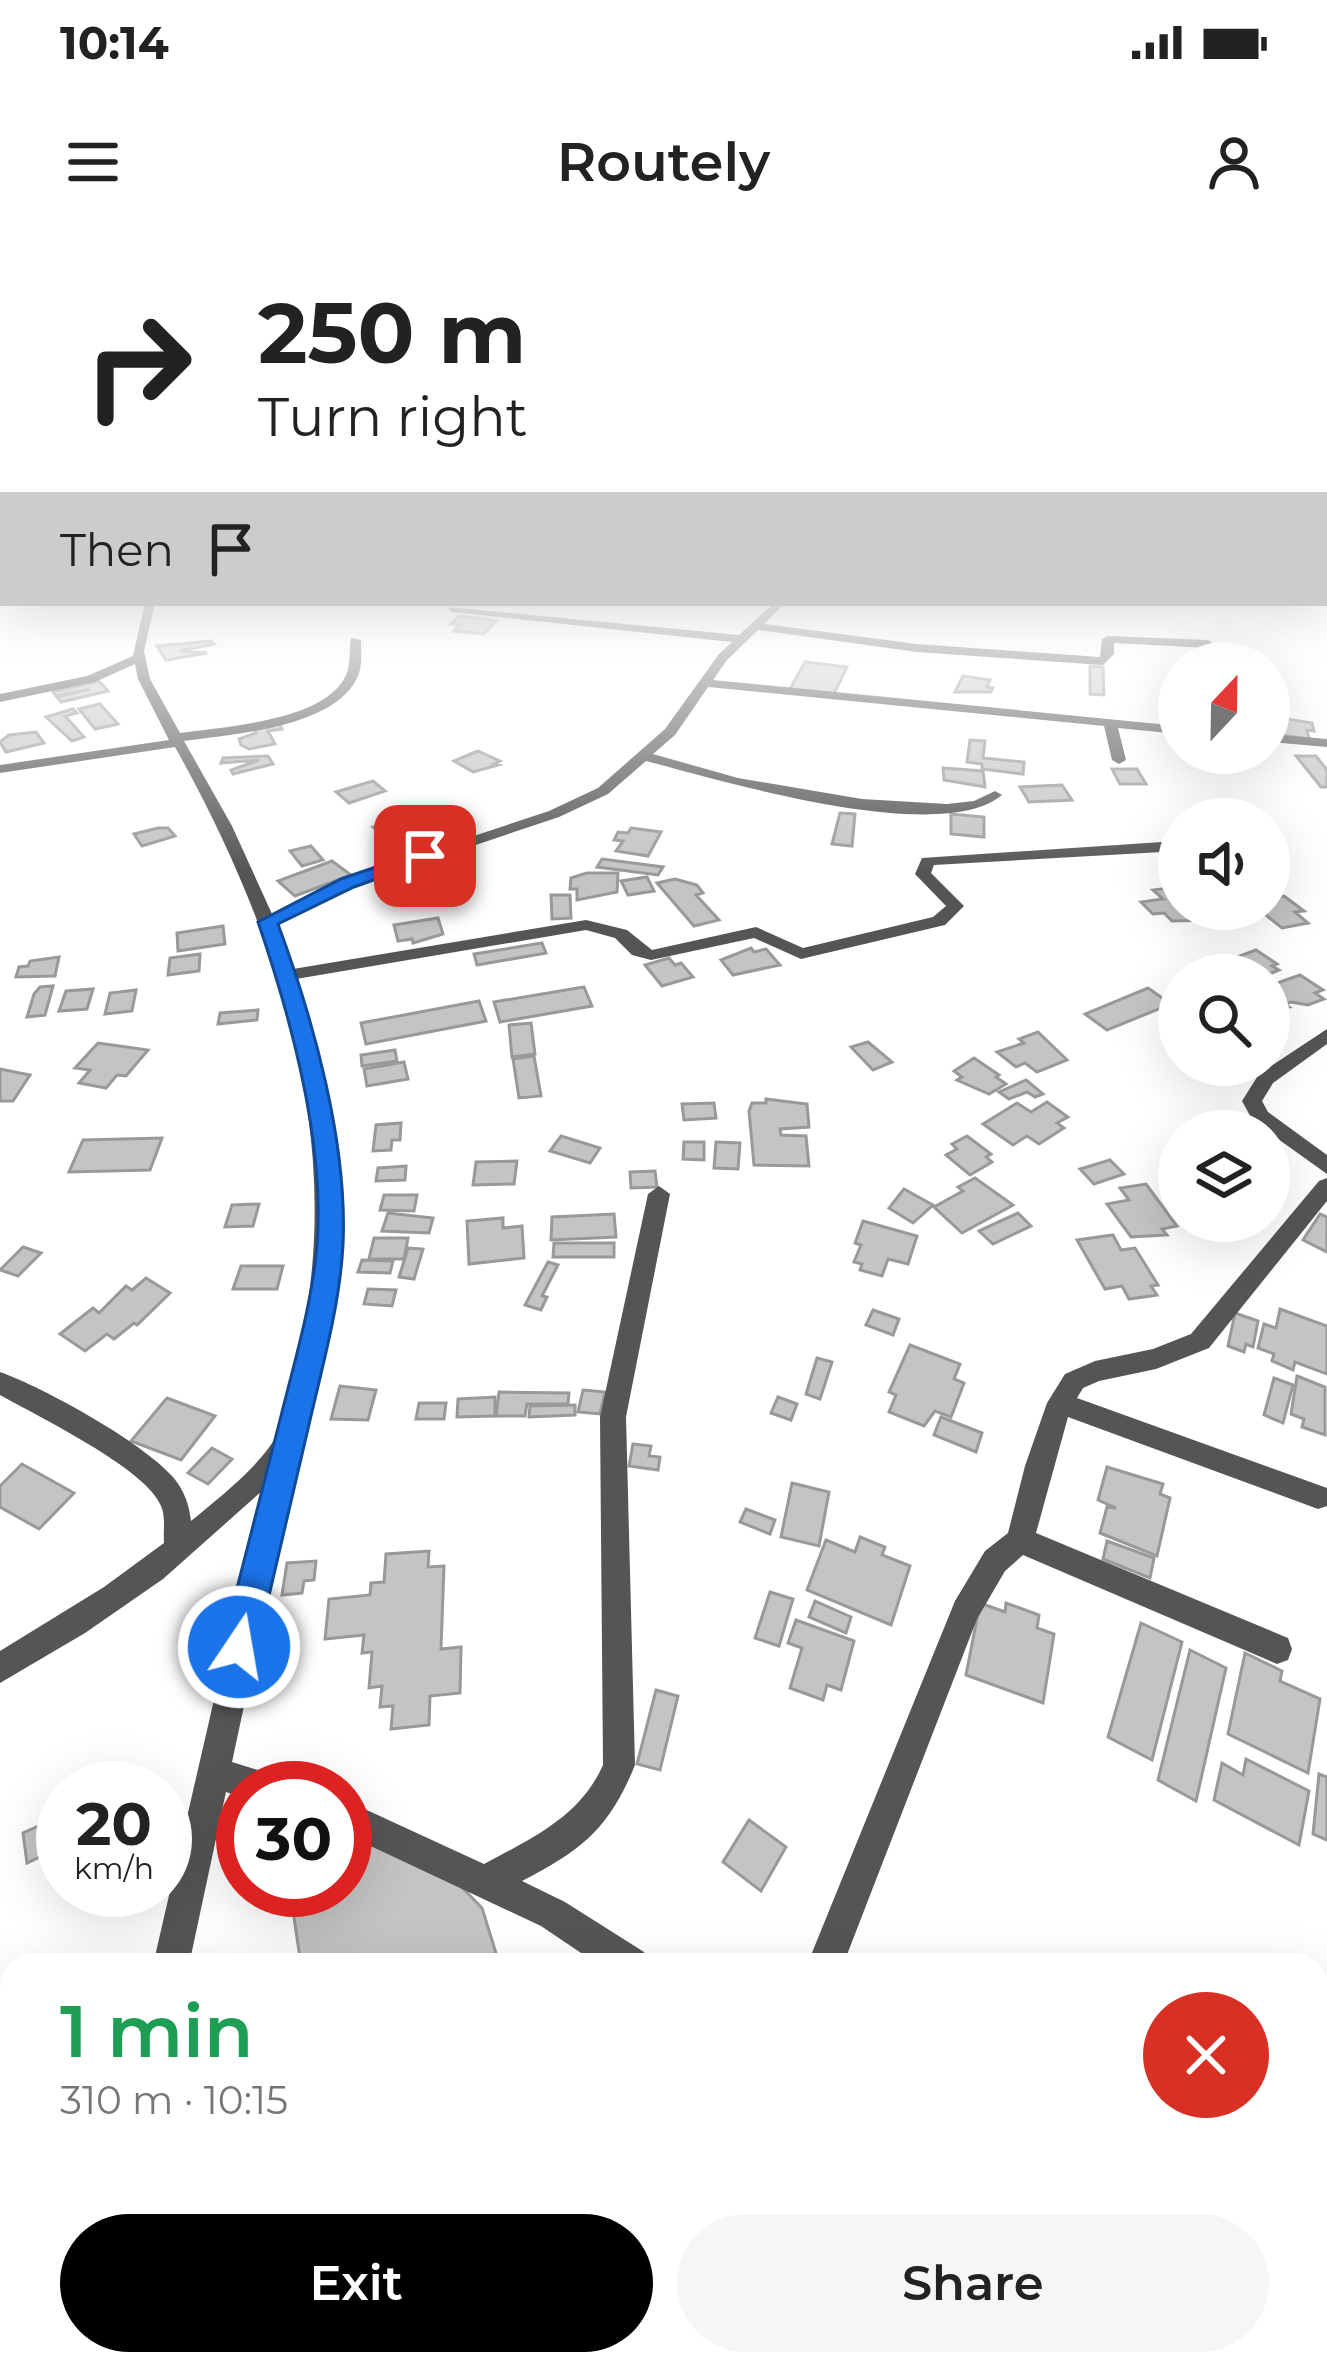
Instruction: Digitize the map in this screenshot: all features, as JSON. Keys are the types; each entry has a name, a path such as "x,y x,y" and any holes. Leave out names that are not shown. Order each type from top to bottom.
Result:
{"street":[{"path":"0,698 105,673"},
{"path":"143,673 233,843 268,922 286,976 325,1160 330,1244 316,1333 247,1606 218,1761"},
{"path":"0,769 287,719 337,695 352,673"},
{"path":"268,922 347,883 580,803 603,790 670,732 714,673"},
{"path":"707,682 1158,728"},
{"path":"1111,724 1119,760"},
{"path":"1290,740 1327,743"},
{"path":"643,756 771,789 889,807 970,808 990,803 995,795"},
{"path":"286,976 586,925 621,934 638,951 651,955 757,932 801,954 939,921 956,906 923,874 928,861 1158,847"},
{"path":"1327,1035 1266,1079 1252,1101 1260,1116 1327,1166"},
{"path":"829,1953 965,1611 995,1562 1020,1540 1060,1403 1083,1375 1156,1359 1200,1341 1327,1186"},
{"path":"485,1882 588,1824 610,1791 620,1765 613,1417 659,1194"},
{"path":"0,1384 157,1478 174,1502 178,1546"},
{"path":"1060,1403 1318,1497"},
{"path":"0,1668 46,1642 217,1518 288,1441"},
{"path":"1020,1540 1277,1649"},
{"path":"174,1953 216,1772"},
{"path":"372,1830 553,1914 613,1953"}],"building":[{"path":"799,673 844,673 834,694 790,689"},
{"path":"1090,673 1103,673 1104,695 1090,694"},
{"path":"963,676 990,680 987,687 993,688 991,692 955,692"},
{"path":"99,681 108,691 61,702 57,697 90,689 56,696 53,692"},
{"path":"100,704 118,724 95,729 79,709"},
{"path":"73,709 77,713 65,716 84,737 72,741 46,717"},
{"path":"1290,719 1312,723 1314,731 1307,730 1309,739 1290,736"},
{"path":"279,723 282,729 268,731 275,744 249,749 241,745 239,739 256,733 253,728"},
{"path":"36,732 44,743 6,752 0,742 9,735"},
{"path":"970,740 985,741 983,758 1024,762 1023,774 982,769 982,764 967,762"},
{"path":"478,751 500,761 494,764 498,765 473,772 454,761"},
{"path":"268,756 273,764 233,774 231,770 259,760 221,763 223,758"},
{"path":"1296,756 1316,756 1327,770 1327,787 1321,787"},
{"path":"943,768 983,771 985,787 944,780"},
{"path":"1112,769 1137,769 1146,784 1120,784"},
{"path":"373,781 385,791 349,803 336,792"},
{"path":"1062,785 1072,800 1029,802 1020,787"},
{"path":"840,813 855,814 852,846 832,844"},
{"path":"951,814 984,817 984,837 951,834"},
{"path":"404,817 417,833 387,839 373,827"},
{"path":"168,828 175,836 142,846 134,834"},
{"path":"631,828 661,832 648,856 616,851 623,841 614,840 618,832 628,833"},
{"path":"311,846 323,860 302,866 290,851"},
{"path":"602,859 663,867 658,875 597,867"},
{"path":"332,861 351,875 295,896 278,881"},
{"path":"618,873 617,892 577,900 577,889 570,889 571,878"},
{"path":"647,877 654,891 628,895 621,881"},
{"path":"675,879 697,885 703,893 696,895 719,920 694,926 657,883"},
{"path":"551,895 570,895 571,918 552,919"},
{"path":"1158,900 1158,914 1153,914 1141,902"},
{"path":"1290,900 1304,911 1295,912 1308,923 1290,926"},
{"path":"438,918 443,934 413,943 412,939 398,941 394,925"},
{"path":"223,926 225,944 178,951 177,933"},
{"path":"542,943 546,953 477,965 474,954"},
{"path":"751,948 754,952 766,949 780,965 733,975 721,960"},
{"path":"200,954 199,971 168,975 170,958"},
{"path":"59,957 55,976 16,977 19,967 30,961"},
{"path":"669,958 693,977 662,986 645,965"},
{"path":"1300,975 1323,990 1315,993 1324,999 1308,1005 1290,1002 1290,979"},
{"path":"53,986 45,1015 27,1017 34,994 40,987"},
{"path":"584,987 592,1006 500,1022 494,1002"},
{"path":"1148,988 1158,995 1158,1009 1107,1030 1085,1014"},
{"path":"93,989 87,1009 59,1011 66,991"},
{"path":"136,990 132,1011 105,1014 110,993"},
{"path":"479,1001 486,1021 366,1044 361,1023"},
{"path":"258,1010 257,1020 218,1024 220,1013"},
{"path":"531,1023 535,1054 512,1057 509,1025"},
{"path":"1038,1032 1067,1060 1037,1072 1025,1063 1016,1067 997,1052 1024,1043 1019,1039"},
{"path":"868,1042 892,1062 873,1070 851,1047"},
{"path":"98,1043 148,1050 126,1076 117,1075 106,1088 79,1083 90,1070 75,1068"},
{"path":"395,1050 397,1061 362,1066 361,1055"},
{"path":"534,1056 541,1096 519,1098 513,1059"},
{"path":"974,1058 1006,1084 989,1094 957,1080 962,1077 954,1071"},
{"path":"404,1062 408,1079 367,1086 364,1069"},
{"path":"0,1069 30,1075 13,1101 0,1101"},
{"path":"1026,1080 1043,1094 1035,1097 1027,1092 1009,1099 999,1092"},
{"path":"766,1099 807,1104 809,1127 780,1129 781,1135 806,1136 809,1166 754,1165 749,1111 752,1103 766,1103"},
{"path":"1047,1102 1068,1117 1057,1123 1064,1128 1039,1144 1027,1136 1013,1145 983,1124 1017,1103 1031,1112"},
{"path":"714,1103 716,1118 684,1120 682,1104"},
{"path":"401,1123 400,1140 392,1140 391,1150 373,1151 376,1125"},
{"path":"561,1136 600,1148 590,1163 550,1151"},
{"path":"967,1136 991,1154 986,1157 992,1162 970,1175 946,1155 957,1149 952,1144"},
{"path":"162,1138 150,1170 69,1172 83,1140"},
{"path":"684,1142 704,1142 704,1160 683,1159"},
{"path":"716,1142 740,1143 738,1169 714,1168"},
{"path":"1110,1160 1124,1174 1094,1184 1080,1169"},
{"path":"517,1161 514,1184 473,1185 476,1162"},
{"path":"406,1166 405,1180 376,1181 378,1168"},
{"path":"655,1171 657,1187 631,1188 630,1172"},
{"path":"975,1178 1013,1205 962,1233 934,1207 963,1191 958,1187"},
{"path":"1146,1184 1158,1200 1158,1236 1131,1237 1107,1204 1129,1200 1120,1188"},
{"path":"904,1189 933,1205 913,1223 889,1208"},
{"path":"384,1195 417,1195 414,1211 380,1210"},
{"path":"259,1204 253,1226 225,1227 232,1205"},
{"path":"388,1213 433,1218 429,1233 382,1231"},
{"path":"1018,1213 1031,1226 993,1244 979,1231"},
{"path":"614,1214 616,1237 551,1240 552,1217"},
{"path":"1320,1214 1327,1217 1327,1252 1303,1240"},
{"path":"503,1218 503,1228 522,1226 524,1258 469,1264 467,1221"},
{"path":"863,1221 917,1236 908,1264 888,1259 882,1276 860,1270 862,1264 854,1262 861,1245 855,1243"},
{"path":"1113,1235 1121,1250 1135,1248 1158,1285 1151,1286 1157,1295 1129,1299 1122,1286 1105,1289 1077,1240"},
{"path":"374,1238 408,1238 404,1259 369,1259"},
{"path":"554,1243 614,1243 614,1257 553,1257"},
{"path":"23,1247 41,1253 18,1276 0,1270"},
{"path":"408,1248 423,1249 414,1279 399,1277"},
{"path":"362,1260 393,1261 390,1273 358,1272"},
{"path":"548,1262 558,1265 542,1296 547,1297 541,1310 525,1305"},
{"path":"241,1266 283,1266 277,1289 233,1289"},
{"path":"146,1278 170,1293 137,1325 114,1339 107,1334 85,1351 60,1334 93,1308 99,1313 126,1286 132,1290"},
{"path":"368,1289 396,1290 392,1306 364,1304"},
{"path":"1280,1309 1327,1326 1327,1374 1295,1362 1293,1370 1258,1348 1264,1324 1276,1328"},
{"path":"873,1310 899,1319 893,1335 866,1325"},
{"path":"1235,1313 1258,1321 1253,1347 1246,1344 1244,1352 1228,1346"},
{"path":"910,1345 960,1364 954,1379 964,1383 951,1417 935,1411 924,1426 889,1412 896,1395 889,1392"},
{"path":"817,1358 832,1362 820,1399 806,1394"},
{"path":"1297,1376 1325,1387 1325,1435 1302,1427 1304,1419 1291,1414"},
{"path":"1274,1378 1293,1385 1283,1423 1264,1415"},
{"path":"340,1386 376,1390 368,1420 331,1419"},
{"path":"583,1390 605,1392 600,1414 578,1412"},
{"path":"499,1392 569,1393 568,1404 527,1404 525,1416 496,1416"},
{"path":"495,1397 495,1416 457,1417 458,1399"},
{"path":"778,1397 797,1404 791,1420 771,1413"},
{"path":"167,1398 215,1416 181,1460 131,1441"},
{"path":"419,1403 446,1403 444,1419 416,1419"},
{"path":"575,1405 575,1415 529,1417 530,1406"},
{"path":"941,1417 982,1433 976,1452 934,1435"},
{"path":"633,1444 651,1446 649,1456 660,1457 658,1470 629,1466"},
{"path":"212,1448 232,1459 208,1484 188,1473"},
{"path":"22,1464 74,1493 39,1529 0,1507 0,1486"},
{"path":"1107,1467 1163,1484 1160,1494 1170,1498 1157,1556 1100,1533 1107,1507 1116,1508 1098,1500"},
{"path":"792,1483 829,1492 819,1546 781,1537"},
{"path":"746,1509 775,1520 770,1534 740,1522"},
{"path":"860,1537 885,1547 882,1555 910,1566 891,1625 807,1590 826,1540 855,1552"},
{"path":"1107,1541 1154,1558 1150,1578 1103,1559"},
{"path":"429,1551 428,1567 444,1566 441,1649 461,1647 460,1693 430,1696 429,1725 391,1729 393,1706 380,1707 382,1686 369,1688 372,1652 362,1653 364,1635 325,1639 329,1599 370,1595 371,1583 384,1582 386,1554"},
{"path":"316,1561 314,1580 304,1581 302,1593 282,1595 287,1563"},
{"path":"770,1592 793,1599 779,1646 755,1638"},
{"path":"815,1601 851,1617 846,1633 809,1617"},
{"path":"980,1603 1005,1612 1006,1603 1039,1615 1037,1628 1054,1634 1043,1703 966,1675"},
{"path":"796,1620 854,1641 841,1690 827,1685 823,1700 790,1688 802,1648 788,1643"},
{"path":"1141,1623 1182,1642 1152,1760 1108,1737"},
{"path":"1190,1650 1226,1668 1196,1801 1158,1780"},
{"path":"1245,1653 1282,1671 1280,1681 1320,1699 1308,1773 1228,1734"},
{"path":"656,1690 678,1696 660,1770 637,1764"},
{"path":"1246,1759 1309,1791 1299,1845 1214,1800 1222,1763 1243,1775"},
{"path":"1319,1774 1327,1777 1327,1840 1313,1834"},
{"path":"749,1820 786,1847 761,1891 723,1862"},
{"path":"36,1827 36,1859 27,1863 23,1833"},
{"path":"372,1842 450,1875 482,1908 496,1953 299,1953 294,1917 372,1917"}],"route":[{"path":"239,1647 316,1333 330,1244 325,1160 312,1080 291,987 268,922 347,883 425,856"}]}
